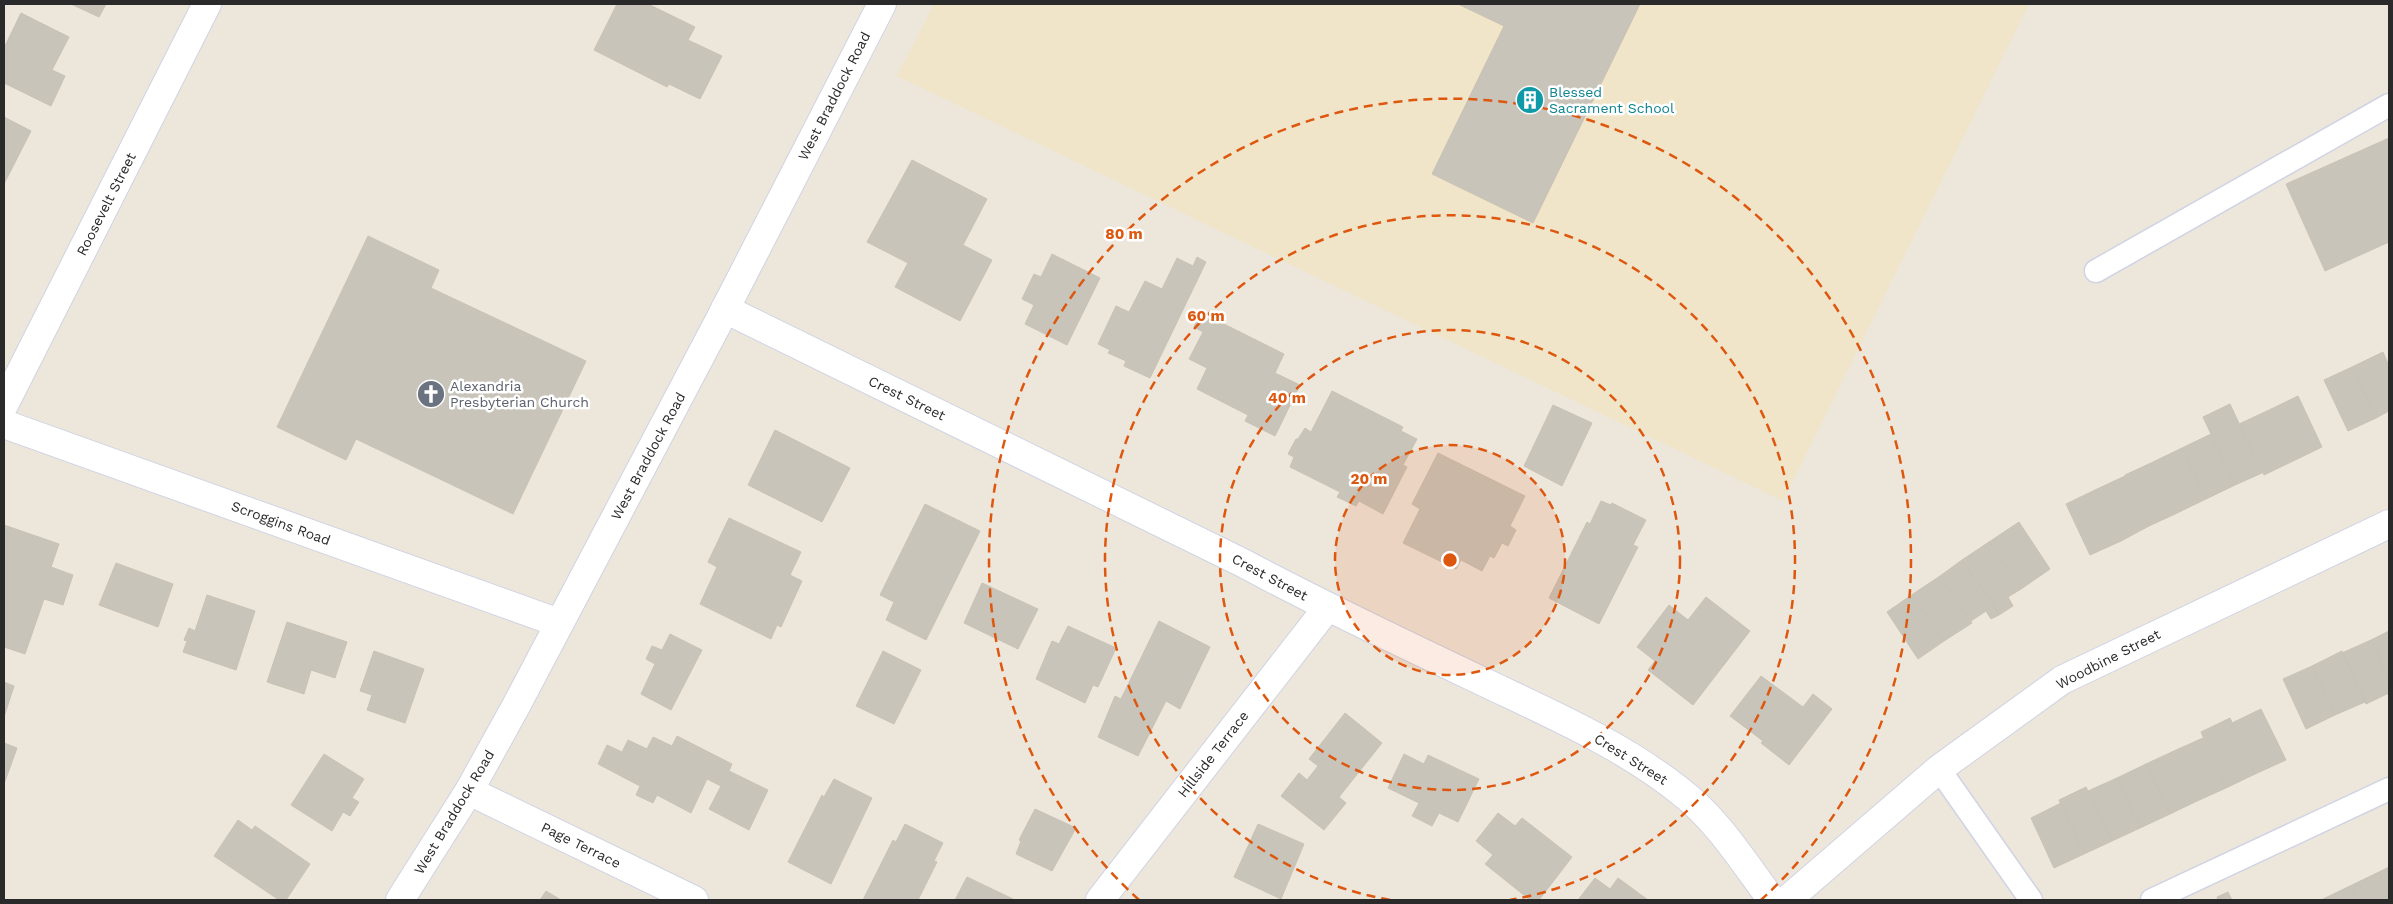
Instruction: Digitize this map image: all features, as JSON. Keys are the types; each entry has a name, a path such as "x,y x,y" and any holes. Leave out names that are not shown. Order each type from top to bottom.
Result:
{"street":[{"name":"Roosevelt Street","path":"4,405 207,4"},
{"name":"West Braddock Road","path":"400,900 469,791 725,309 882,4"},
{"name":"Crest Street","path":"725,309 1243,563 1327,608 1580,728 1646,766 1682,792 1717,827 1772,900"},
{"name":"Scroggins Road","path":"4,424 559,623"},
{"name":"Woodbine Street","path":"1787,900 1939,768 2062,680 2389,524"},
{"name":"Hillside Terrace","path":"1100,900 1327,608"},
{"name":"Page Terrace","path":"469,791 694,900"}],"lane":[{"path":"2096,271 2389,106"},
{"path":"1939,768 2031,900"},
{"path":"2152,900 2389,789"}],"shaded area":[{"path":"934,4 2029,4 1783,501 897,76"}],"building":[{"path":"71,4 106,4 99,17"},
{"path":"617,4 648,4 695,27 688,40 722,56 700,99 669,84 667,87 594,50"},
{"name":"Blessed Sacrament School","path":"1458,4 1640,4 1533,223 1432,174 1504,26"},
{"path":"21,13 69,37 52,70 65,76 51,106 4,83 4,48"},
{"path":"4,117 31,131 4,184"},
{"path":"2389,138 2389,242 2325,271 2286,184"},
{"path":"912,160 987,199 963,245 992,260 960,321 895,287 908,263 867,242"},
{"name":"Alexandria Presbyterian Church","path":"368,236 439,270 431,288 586,361 513,514 356,439 346,460 277,427"},
{"path":"1052,254 1100,278 1067,345 1025,324 1034,305 1022,299 1034,274 1041,277"},
{"path":"1197,257 1206,262 1150,378 1124,366 1126,361 1108,353 1110,350 1098,344 1116,306 1129,312 1145,281 1162,289 1177,258 1193,266"},
{"path":"1210,317 1284,354 1275,373 1300,385 1275,436 1245,421 1248,415 1197,389 1207,368 1189,359 1203,332 1194,327 1198,318 1207,322"},
{"path":"2383,352 2389,366 2389,411 2376,418 2352,367"},
{"path":"2352,367 2376,418 2348,431 2324,380"},
{"path":"1332,391 1403,427 1401,431 1417,439 1403,465 1407,467 1383,514 1359,501 1356,506 1337,497 1340,492 1290,467 1294,457 1288,454 1296,439 1298,439 1305,428 1311,432"},
{"path":"2298,396 2322,447 2291,462 2267,411"},
{"path":"2230,404 2262,473 2235,485 2203,417"},
{"path":"1553,405 1592,423 1562,486 1524,466"},
{"path":"2267,411 2291,462 2264,475 2239,424"},
{"path":"775,430 850,468 822,522 748,485"},
{"path":"2211,434 2235,485 2206,499 2182,448"},
{"path":"2182,448 2206,499 2175,514 2151,463"},
{"path":"1438,453 1525,496 1510,526 1516,530 1508,546 1502,543 1494,558 1490,556 1482,571 1461,560 1456,569 1403,543 1420,509 1412,504"},
{"path":"2151,463 2175,514 2149,526 2125,475"},
{"path":"2125,476 2149,526 2121,541 2095,490"},
{"path":"2095,490 2121,541 2090,555 2066,504"},
{"path":"1601,501 1611,505 1612,503 1646,520 1633,545 1638,547 1599,624 1549,598 1587,522 1590,524"},
{"path":"925,504 980,531 926,640 886,620 894,602 880,595"},
{"path":"729,518 801,552 790,575 802,581 781,627 777,625 771,639 700,604 717,567 708,562"},
{"path":"2019,522 2050,569 2021,589 1989,542"},
{"path":"4,525 59,544 51,567 73,575 63,605 44,599 25,654 4,647"},
{"path":"1989,542 2021,589 2008,597 2013,606 1999,615 1962,560"},
{"path":"1962,560 1999,615 1991,619 1986,611 1971,621 1940,576"},
{"path":"116,563 173,584 158,627 99,605"},
{"path":"1940,576 1972,623 1944,641 1913,594"},
{"path":"982,583 1038,609 1018,649 964,623"},
{"path":"1913,594 1944,641 1918,659 1887,612"},
{"path":"207,595 255,611 236,670 183,652 187,641 184,640 189,628 195,631"},
{"path":"1706,597 1750,631 1693,705 1648,670 1655,661 1637,647 1669,605 1688,620"},
{"path":"1159,621 1210,647 1180,709 1166,701 1138,756 1098,737 1115,696 1121,699"},
{"path":"287,622 347,642 335,678 311,670 304,694 267,682"},
{"path":"1068,626 1116,648 1098,687 1093,685 1085,703 1036,679 1052,641 1059,644"},
{"path":"2389,631 2389,679 2371,640"},
{"path":"670,634 702,650 671,710 641,694 655,664 646,659 652,646 662,650"},
{"path":"2371,640 2389,679 2389,693 2366,704 2342,653"},
{"path":"374,651 424,669 405,723 367,710 372,695 360,691"},
{"path":"883,651 921,670 894,724 856,706"},
{"path":"2342,651 2365,702 2335,715 2312,666"},
{"path":"2312,666 2335,715 2306,729 2283,679"},
{"path":"1761,676 1803,707 1813,694 1832,709 1789,765 1761,743 1763,741 1730,716"},
{"path":"4,682 14,686 4,717"},
{"path":"2261,709 2286,760 2255,774 2232,723"},
{"path":"1345,713 1382,743 1339,797 1346,803 1324,830 1281,796 1299,773 1307,780 1318,766 1309,759"},
{"path":"2230,718 2255,774 2226,788 2201,732"},
{"path":"677,736 732,764 729,771 768,790 749,830 709,809 721,786 707,779 691,813 657,795 653,803 636,795 640,786 598,764 607,745 622,752 628,740 647,749 653,737 672,746"},
{"path":"2203,738 2226,788 2197,801 2174,751"},
{"path":"4,743 17,748 4,784"},
{"path":"2174,751 2197,801 2170,814 2146,764"},
{"path":"324,754 364,779 352,798 359,802 350,816 343,812 332,831 291,805"},
{"path":"1404,754 1424,764 1428,755 1479,779 1458,822 1439,813 1432,826 1412,816 1419,803 1388,788"},
{"path":"2146,764 2170,814 2140,828 2117,778"},
{"path":"2117,778 2140,828 2112,841 2088,791"},
{"path":"834,779 872,798 831,884 788,862 822,795 824,797"},
{"path":"2086,787 2112,841 2084,854 2059,800"},
{"path":"2061,803 2084,854 2054,868 2031,818"},
{"path":"1035,809 1076,828 1052,871 1016,854 1021,841 1019,840"},
{"path":"1498,813 1515,826 1522,818 1572,857 1539,900 1530,900 1485,864 1493,855 1476,841"},
{"path":"238,820 252,830 255,826 310,864 286,900 279,900 214,856"},
{"path":"905,824 943,843 934,861 937,862 918,900 863,900 893,840 896,842"},
{"path":"1258,824 1304,844 1281,899 1234,877"},
{"path":"2389,867 2389,895 2379,872"},
{"path":"2379,872 2389,895 2389,900 2357,900 2350,886"},
{"path":"967,877 1013,899 1013,900 955,900"},
{"path":"1595,878 1610,889 1618,878 1648,900 1578,900"},
{"path":"2350,886 2357,900 2321,900"},
{"path":"546,891 561,900 540,900"},
{"path":"2228,892 2232,900 2218,900 2217,897"}],"place":[{"name":"Blessed Sacrament School","path":"1530,100"},
{"name":"Alexandria Presbyterian Church","path":"431,394"}]}
